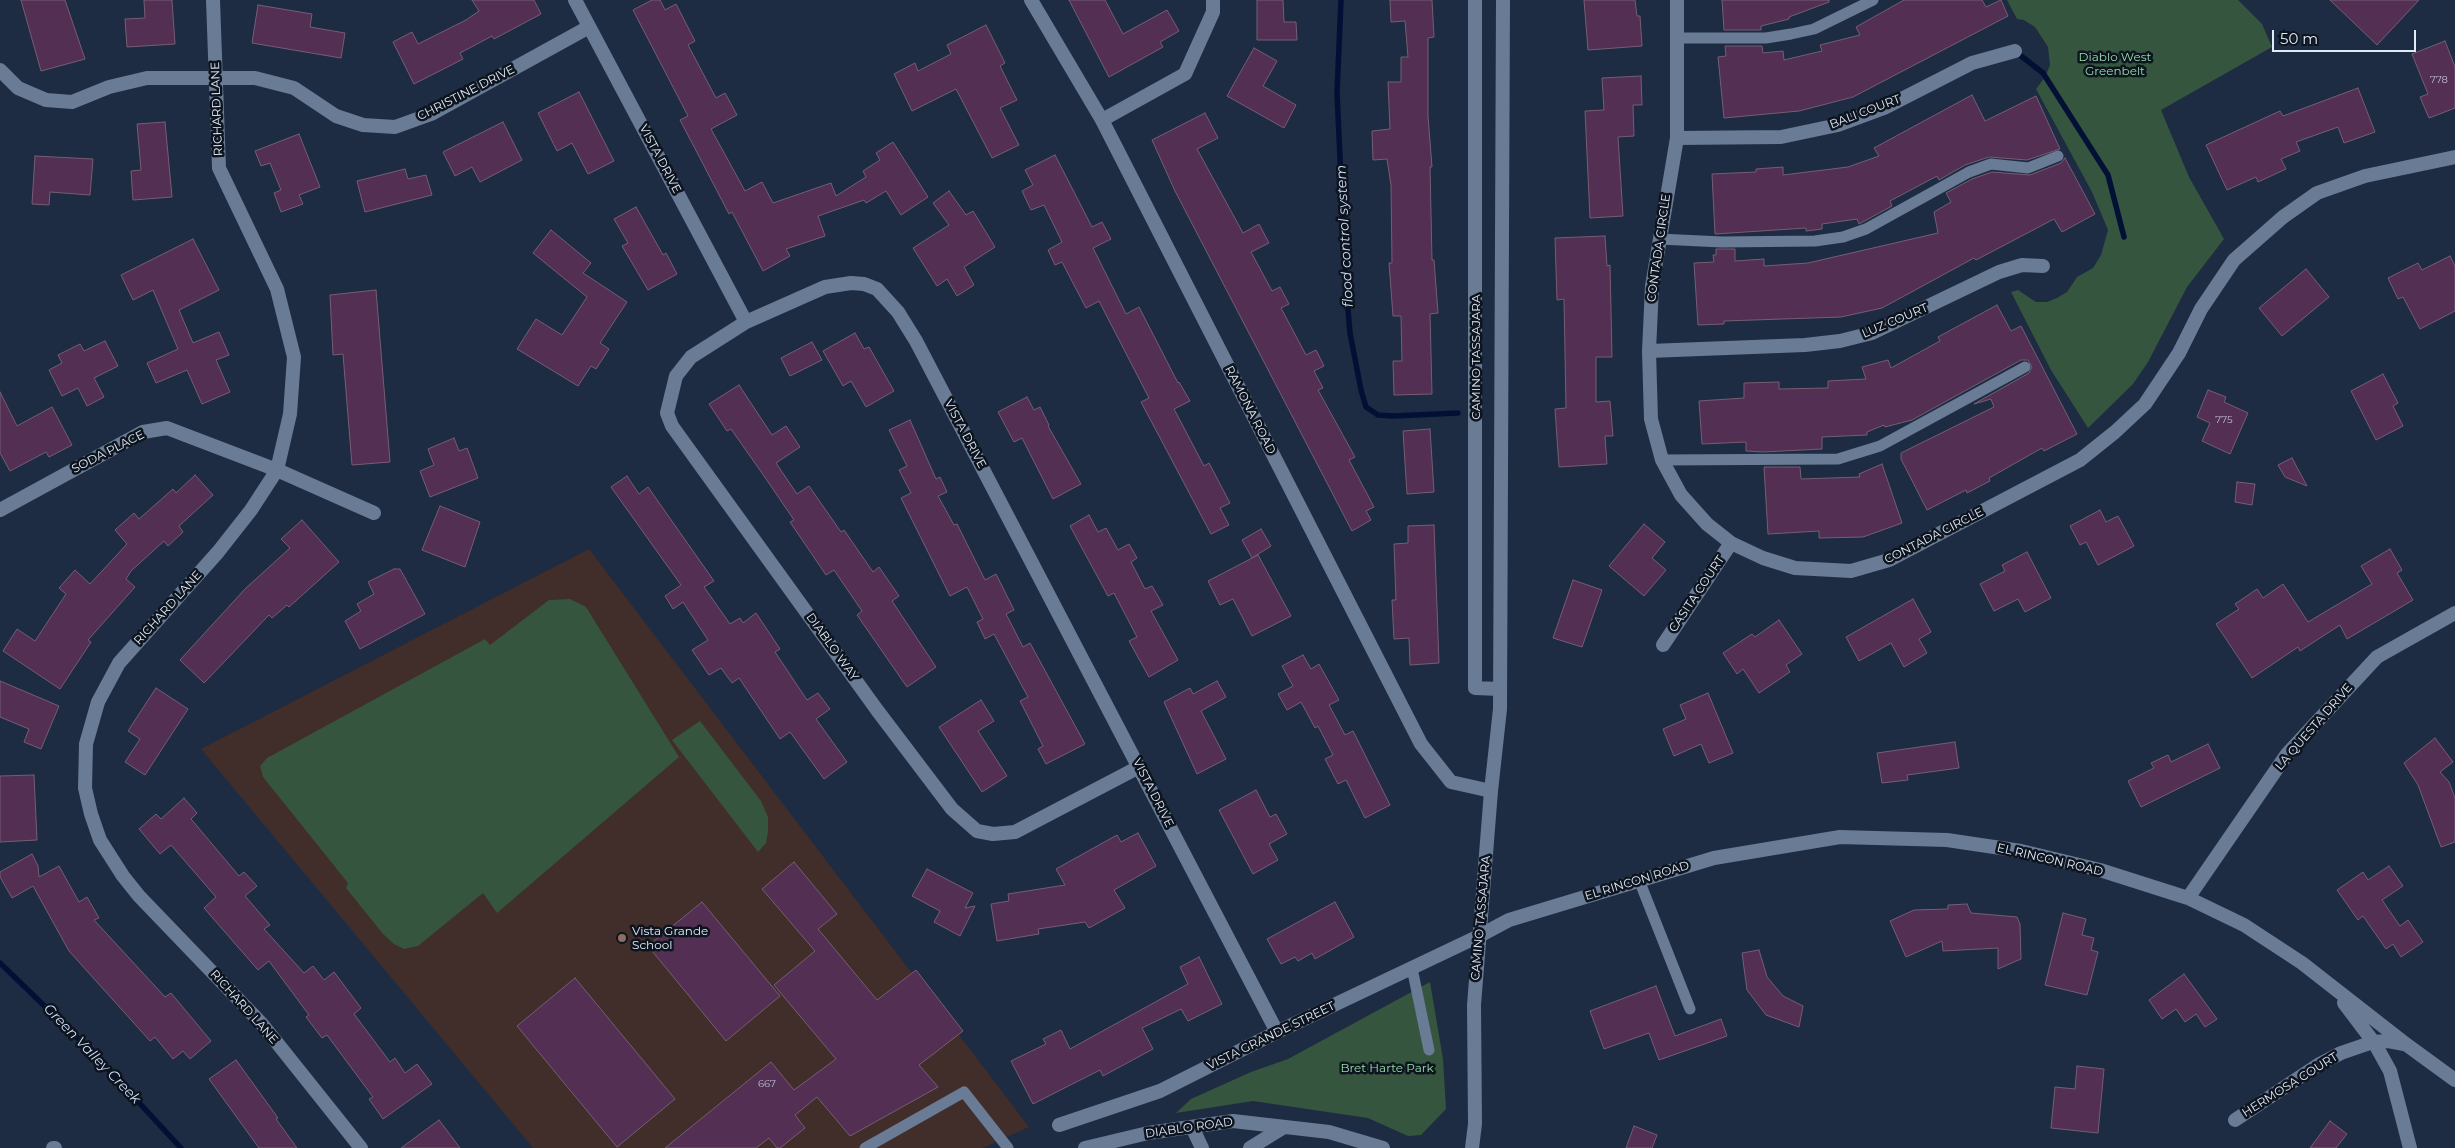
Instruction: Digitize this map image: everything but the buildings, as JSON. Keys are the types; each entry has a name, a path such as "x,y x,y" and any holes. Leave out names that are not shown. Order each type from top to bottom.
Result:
{"street":[{"name":"RICHARD LANE","path":"213,0 219,168 276,289 294,357 290,414 277,470 251,510 218,552 119,663 95,711 86,744 85,788 100,840 123,876 139,896 262,1024 361,1148"},
{"name":"VISTA DRIVE","path":"575,0 746,322 825,287 851,282 878,289 898,312 916,341 1277,1032"},
{"name":"RAMONA ROAD","path":"1031,0 1102,120 1421,744 1451,782 1491,791"},
{"path":"1102,120 1185,74 1213,12 1213,0"},
{"name":"CAMINO TASSAJARA","path":"1475,0 1475,688 1500,689"},
{"name":"CAMINO TASSAJARA","path":"1472,1148 1475,1124 1474,1005 1491,791 1500,709 1503,0"},
{"name":"CONTADA CIRCLE","path":"1677,0 1677,138 1652,286 1649,352 1651,419 1662,460 1681,494 1707,524 1731,543 1763,558 1795,568 1832,572 1869,567 1907,552 2072,465 2116,432 2145,404 2179,353 2201,309 2234,260 2283,217 2317,193 2349,181 2455,157"},
{"name":"CHRISTINE DRIVE","path":"0,70 18,88 46,100 72,102 109,87 147,78 255,78 294,88 336,116 363,125 395,127 431,114 589,27"},
{"name":"BALI COURT","path":"1677,138 1781,137 1838,125 1884,108 1972,63 2015,51"},
{"name":"LUZ COURT","path":"1649,352 1805,345 1840,341 1872,333 1998,272 2022,266 2043,266"},
{"name":"DIABLO WAY","path":"746,322 691,357 676,376 667,413 672,426 877,710 952,810 978,831 993,834 1015,832 1140,767"},
{"name":"SODA PLACE","path":"0,510 143,432 168,428 277,470 374,513"},
{"name":"CASITA COURT","path":"1663,645 1731,543"},
{"name":"LA QUESTA DRIVE","path":"2188,898 2288,754 2376,657 2455,613"},
{"name":"EL RINCON ROAD","path":"1479,936 1508,920 1714,858 1832,838 1946,840 2021,851 2100,870 2188,898 2244,925 2314,971 2407,1045 2455,1080"},
{"name":"VISTA GRANDE STREET","path":"1059,1125 1160,1091 1277,1032 1479,936"},
{"path":"2314,971 2336,993 2374,1042 2390,1072 2410,1148"},
{"path":"2374,1042 2388,1041 2407,1045"},
{"name":"HERMOSA COURT","path":"2235,1120 2318,1065 2340,1053 2374,1042"},
{"name":"DIABLO ROAD","path":"1084,1148 1148,1133 1234,1121 1329,1132 1383,1148"},
{"path":"1192,1127 1202,1148"},
{"path":"1250,1148 1284,1127"}],"lane":[{"path":"1678,38 1766,38 1791,34 1814,29 1873,0"},
{"path":"1659,239 1722,242 1815,241 1843,237 1866,229 1969,172 1991,164 2028,168 2058,156"},
{"path":"1662,460 1838,459 1880,446 2026,367"},
{"path":"1640,880 1690,1009"},
{"path":"1412,968 1429,1050"},
{"path":"865,1148 964,1092 1008,1148"}],"shaded area":[{"name":"Vista Grande School","path":"589,549 1029,1127 983,1148 533,1148 201,749"}],"green space":[{"name":"Diablo West Greenbelt","path":"2007,0 2238,0 2262,24 2272,47 2161,110 2189,177 2224,239 2187,287 2148,362 2133,384 2088,428 2051,370 2011,292 2018,290 2036,302 2047,302 2067,292 2077,277 2093,268 2101,255 2108,230 2092,192 2036,89 2045,77 2050,65 2048,47 2035,27 2024,20 2017,19"},
{"path":"570,599 586,607 679,757 497,913 483,893 418,946 404,949 394,944 383,934 346,888 348,883 263,777 260,766 267,758 485,639 490,645 549,600"},
{"path":"700,721 761,801 768,817 768,832 766,843 758,852 672,740"},
{"name":"Bret Harte Park","path":"1430,982 1443,1059 1446,1109 1421,1135 1408,1136 1368,1118 1253,1101 1176,1113 1191,1099 1251,1072 1288,1059"}],"waterway":[{"name":"flood control system","path":"1341,0 1337,93 1346,287 1350,333 1361,390 1366,407 1378,415 1458,413"},
{"path":"2016,52 2043,73 2108,175 2124,237"},
{"name":"Green Valley Creek","path":"0,963 94,1054 181,1148"}],"place":[{"name":"Vista Grande School","path":"622,938"}]}
